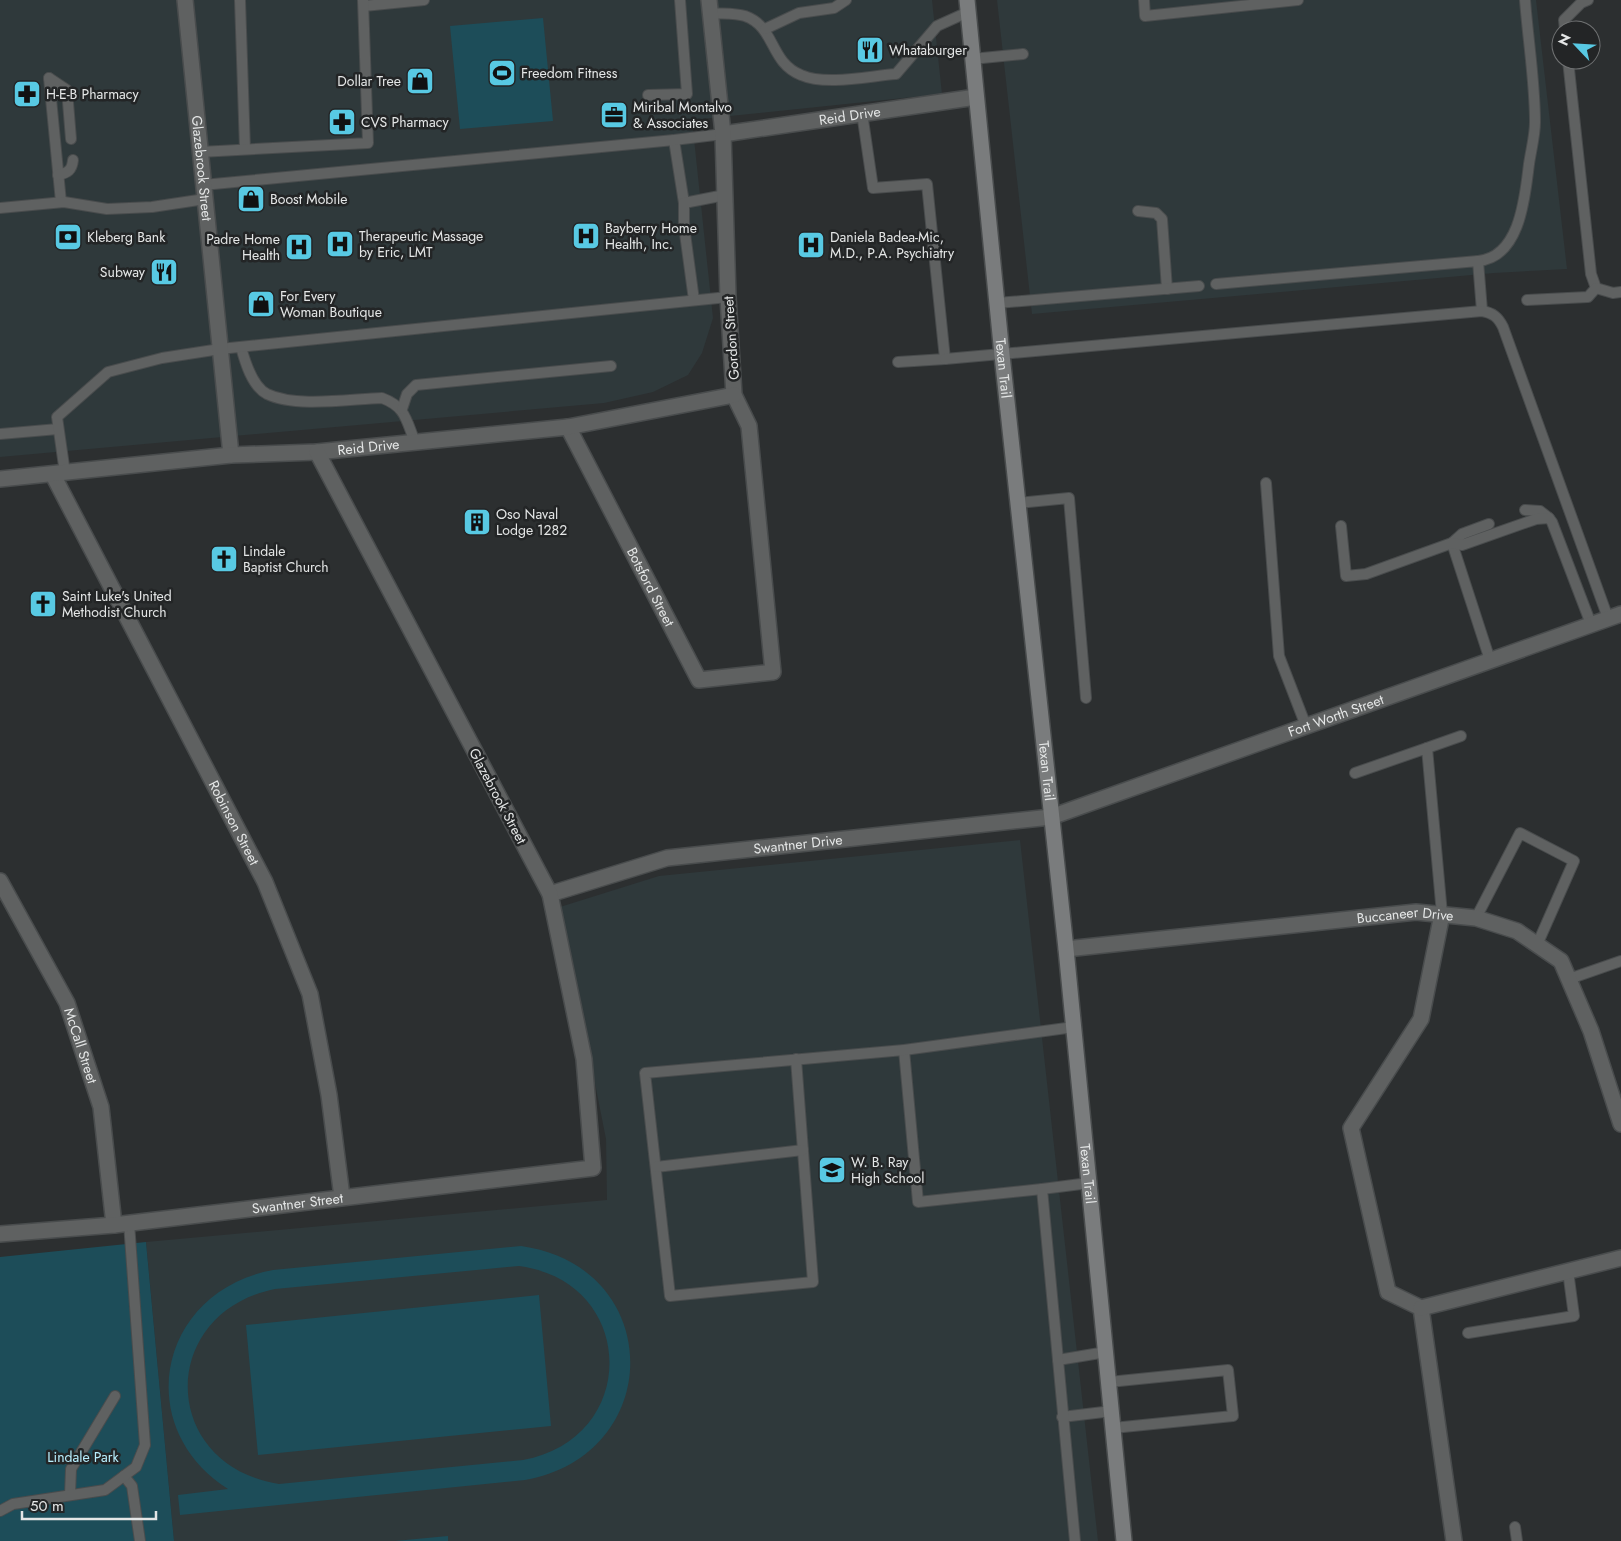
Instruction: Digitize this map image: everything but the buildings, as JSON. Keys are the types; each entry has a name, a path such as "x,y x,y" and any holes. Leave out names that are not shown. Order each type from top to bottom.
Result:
{"street":[{"name":"Glazebrook Street","path":"185,0 231,455"},
{"name":"Gordon Street","path":"710,6 722,134 734,395 749,426 773,672"},
{"name":"Texan Trail","path":"967,6 1002,355 1074,1027 1124,1541"},
{"name":"Reid Drive","path":"722,134 976,97"},
{"name":"Reid Drive","path":"0,479 231,455 317,452 568,427 734,395"},
{"name":"Botsford Street","path":"568,427 699,680 773,672"},
{"name":"Glazebrook Street","path":"317,452 550,894 584,1059 593,1168"},
{"name":"Robinson Street","path":"59,474 265,882 310,994 329,1095 342,1196"},
{"name":"Fort Worth Street","path":"1051,817 1615,616"},
{"name":"Swantner Drive","path":"550,894 666,858 1051,817"},
{"name":"McCall Street","path":"0,881 67,1002 101,1108 122,1224"},
{"name":"Buccaneer Drive","path":"1066,949 1416,912 1476,918 1517,931 1561,961 1591,1031 1621,1124"},
{"path":"1442,914 1421,1019 1351,1128 1388,1292 1421,1308 1621,1258"},
{"name":"Swantner Street","path":"0,1234 122,1224 342,1196 593,1168"},
{"path":"1421,1308 1454,1541"}],"lane":[{"path":"240,0 245,149"},
{"path":"200,152 368,143 363,3 424,0"},
{"path":"648,95 688,94 680,0"},
{"path":"765,29 799,13 834,8 846,0"},
{"path":"1144,0 1145,16 1233,4 1298,0"},
{"path":"1216,284 1478,261 1494,255 1507,244 1517,228 1522,212 1536,123 1525,0"},
{"path":"1564,20 1581,3 1588,0"},
{"path":"710,6 745,16 765,29 779,60 800,75 821,80 896,74 937,26 967,6"},
{"path":"972,60 1023,54"},
{"path":"1569,70 1591,274 1596,288"},
{"path":"61,202 49,78 67,90 71,139"},
{"path":"862,114 873,188 927,184 944,359"},
{"path":"0,208 61,202 107,210 152,207 204,192 722,134"},
{"path":"674,140 684,202 684,226 694,300"},
{"path":"58,176 67,173 72,167 73,160"},
{"path":"684,202 724,196"},
{"path":"1138,210 1156,213 1162,219 1167,289"},
{"path":"1478,261 1482,311"},
{"path":"997,303 1199,286"},
{"path":"1596,288 1613,293 1621,292"},
{"path":"1527,300 1588,297 1596,288"},
{"path":"59,474 57,417 108,372 162,358 241,347 728,297"},
{"path":"898,362 1002,355 1482,311 1492,313 1503,327 1615,616"},
{"path":"241,347 254,380 266,393 294,401 382,398 395,403 402,409 415,442"},
{"path":"402,409 407,394 416,385 611,366"},
{"path":"0,434 58,429"},
{"path":"1266,483 1279,656 1306,726"},
{"path":"1018,503 1069,498 1086,698"},
{"path":"1525,510 1540,511 1552,522 1591,624"},
{"path":"1452,543 1462,545 1536,519 1548,518"},
{"path":"1341,526 1346,576 1366,574 1452,543 1462,534 1489,524"},
{"path":"1452,543 1490,660"},
{"path":"1355,773 1460,736"},
{"path":"1427,748 1442,914"},
{"path":"1476,918 1520,833 1574,861 1537,945"},
{"path":"1568,979 1621,961"},
{"path":"796,1059 814,1282 670,1296 645,1073 796,1059 904,1050 1074,1027"},
{"path":"904,1050 918,1202 1089,1183"},
{"path":"656,1167 803,1150"},
{"path":"1042,1189 1075,1541"},
{"path":"0,1511 13,1504 106,1490 136,1467 145,1446 122,1224"},
{"path":"1468,1333 1574,1316 1568,1272"},
{"path":"1058,1360 1106,1352"},
{"path":"1109,1382 1228,1370 1233,1416 1113,1428"},
{"path":"70,1495 71,1470 115,1396"},
{"path":"1062,1417 1112,1411"},
{"path":"124,1476 132,1486 140,1541"},
{"path":"1515,1527 1517,1541"}],"shaded area":[{"path":"0,0 932,0 942,94 692,120 713,318 702,353 688,375 653,392 604,403 0,457"},
{"path":"997,0 1536,0 1567,269 1494,273 1032,314"},
{"name":"W. B. Ray High School","path":"1020,840 1098,1541 174,1541 146,1242 607,1200 606,1139 560,907 659,876"}],"green space":[{"name":"Freedom Fitness","path":"543,18 553,121 460,129 450,26"},
{"name":"Lindale Park","path":"146,1242 174,1541 0,1541 0,1257"},
{"path":"521,1246 568,1261 602,1287 623,1322 630,1361 624,1400 605,1435 572,1463 525,1480 180,1515 178,1495 228,1489 197,1462 178,1431 169,1398 171,1364 183,1332 204,1304 234,1283 273,1270","holes":["519,1266 558,1278 586,1300 603,1329 610,1361 605,1394 588,1423 561,1446 523,1460 279,1484 240,1471 211,1449 194,1420 188,1388 193,1356 209,1327 236,1303 275,1289"]},
{"path":"539,1295 551,1426 258,1455 246,1325"},
{"path":"448,1536 448,1541 395,1541"}],"place":[{"name":"Whataburger","path":"870,50"},
{"name":"Freedom Fitness","path":"502,73"},
{"name":"Dollar Tree","path":"420,81"},
{"name":"H-E-B Pharmacy","path":"27,94"},
{"name":"Miribal Montalvo & Associates","path":"614,115"},
{"name":"CVS Pharmacy","path":"342,122"},
{"name":"Boost Mobile","path":"251,199"},
{"name":"Bayberry Home Health, Inc.","path":"586,236"},
{"name":"Kleberg Bank","path":"68,237"},
{"name":"Therapeutic Massage by Eric, LMT","path":"340,244"},
{"name":"Daniela Badea-Mic, M.D., P.A. Psychiatry","path":"811,245"},
{"name":"Padre Home Health","path":"299,247"},
{"name":"Subway","path":"164,272"},
{"name":"For Every Woman Boutique","path":"261,304"},
{"name":"Oso Naval Lodge 1282","path":"477,522"},
{"name":"Lindale Baptist Church","path":"224,559"},
{"name":"Saint Luke's United Methodist Church","path":"43,604"},
{"name":"W. B. Ray High School","path":"832,1170"}]}
